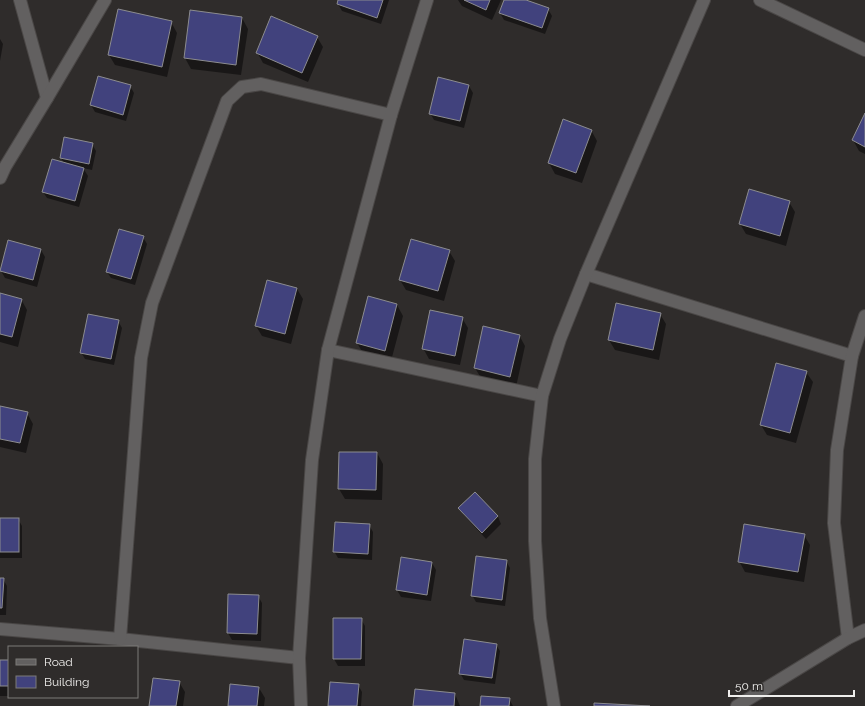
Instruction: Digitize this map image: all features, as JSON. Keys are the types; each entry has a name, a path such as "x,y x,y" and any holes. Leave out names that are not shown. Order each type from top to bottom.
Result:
{"street":[{"path":"20,0 48,98"},
{"path":"0,178 2,167 48,98 105,0"},
{"path":"300,706 300,658 312,460 328,350 392,115 426,0"},
{"path":"554,706 540,618 535,541 535,459 542,396 560,339 586,274 704,0"},
{"path":"760,0 865,50"},
{"path":"120,639 141,358 152,303 227,101 242,87 261,84 392,115"},
{"path":"586,274 852,356"},
{"path":"848,638 834,523 837,450 852,356 865,316"},
{"path":"328,350 542,396"},
{"path":"0,629 120,639 300,658"},
{"path":"737,706 848,638 865,630"}],"building":[{"path":"338,0 383,0 377,18 337,4"},
{"path":"464,0 490,0 486,10"},
{"path":"504,0 526,0 549,8 542,28 499,13"},
{"path":"118,9 172,21 162,67 108,55"},
{"path":"190,10 242,17 236,65 184,58"},
{"path":"271,16 318,36 302,73 256,53"},
{"path":"98,76 131,85 123,115 90,105"},
{"path":"438,77 469,85 460,121 429,114"},
{"path":"865,113 865,147 852,140"},
{"path":"563,119 592,130 576,173 548,163"},
{"path":"64,137 93,143 89,164 60,158"},
{"path":"52,159 84,168 75,201 42,192"},
{"path":"749,189 790,201 780,236 739,224"},
{"path":"119,229 144,236 131,279 106,272"},
{"path":"411,239 450,250 438,291 399,280"},
{"path":"8,240 41,249 33,280 0,271"},
{"path":"267,280 297,288 285,334 255,326"},
{"path":"0,293 22,299 12,337 0,334"},
{"path":"368,296 397,304 385,351 356,343"},
{"path":"616,303 661,313 653,350 608,340"},
{"path":"430,310 463,317 455,356 422,349"},
{"path":"88,314 119,320 111,359 80,353"},
{"path":"483,326 520,335 510,377 474,368"},
{"path":"776,363 807,371 790,433 760,425"},
{"path":"0,406 28,412 20,443 0,439"},
{"path":"339,452 377,452 376,490 338,489"},
{"path":"475,492 498,516 482,533 458,508"},
{"path":"0,518 19,518 19,552 0,552"},
{"path":"335,522 370,524 368,554 333,552"},
{"path":"744,524 805,534 798,572 738,562"},
{"path":"476,556 507,560 502,600 471,596"},
{"path":"401,557 432,562 427,595 396,590"},
{"path":"0,578 4,578 2,608 0,608"},
{"path":"228,594 259,595 257,634 227,633"},
{"path":"333,618 362,618 361,659 333,659"},
{"path":"464,639 497,644 492,678 459,674"},
{"path":"0,660 8,660 8,686 0,686"},
{"path":"153,678 180,681 176,706 149,706"},
{"path":"330,682 359,684 357,706 328,706"},
{"path":"230,684 259,687 257,706 228,706"},
{"path":"415,689 455,693 454,706 413,706"},
{"path":"481,696 510,698 509,706 480,706"},
{"path":"594,703 650,706 594,706"}]}
